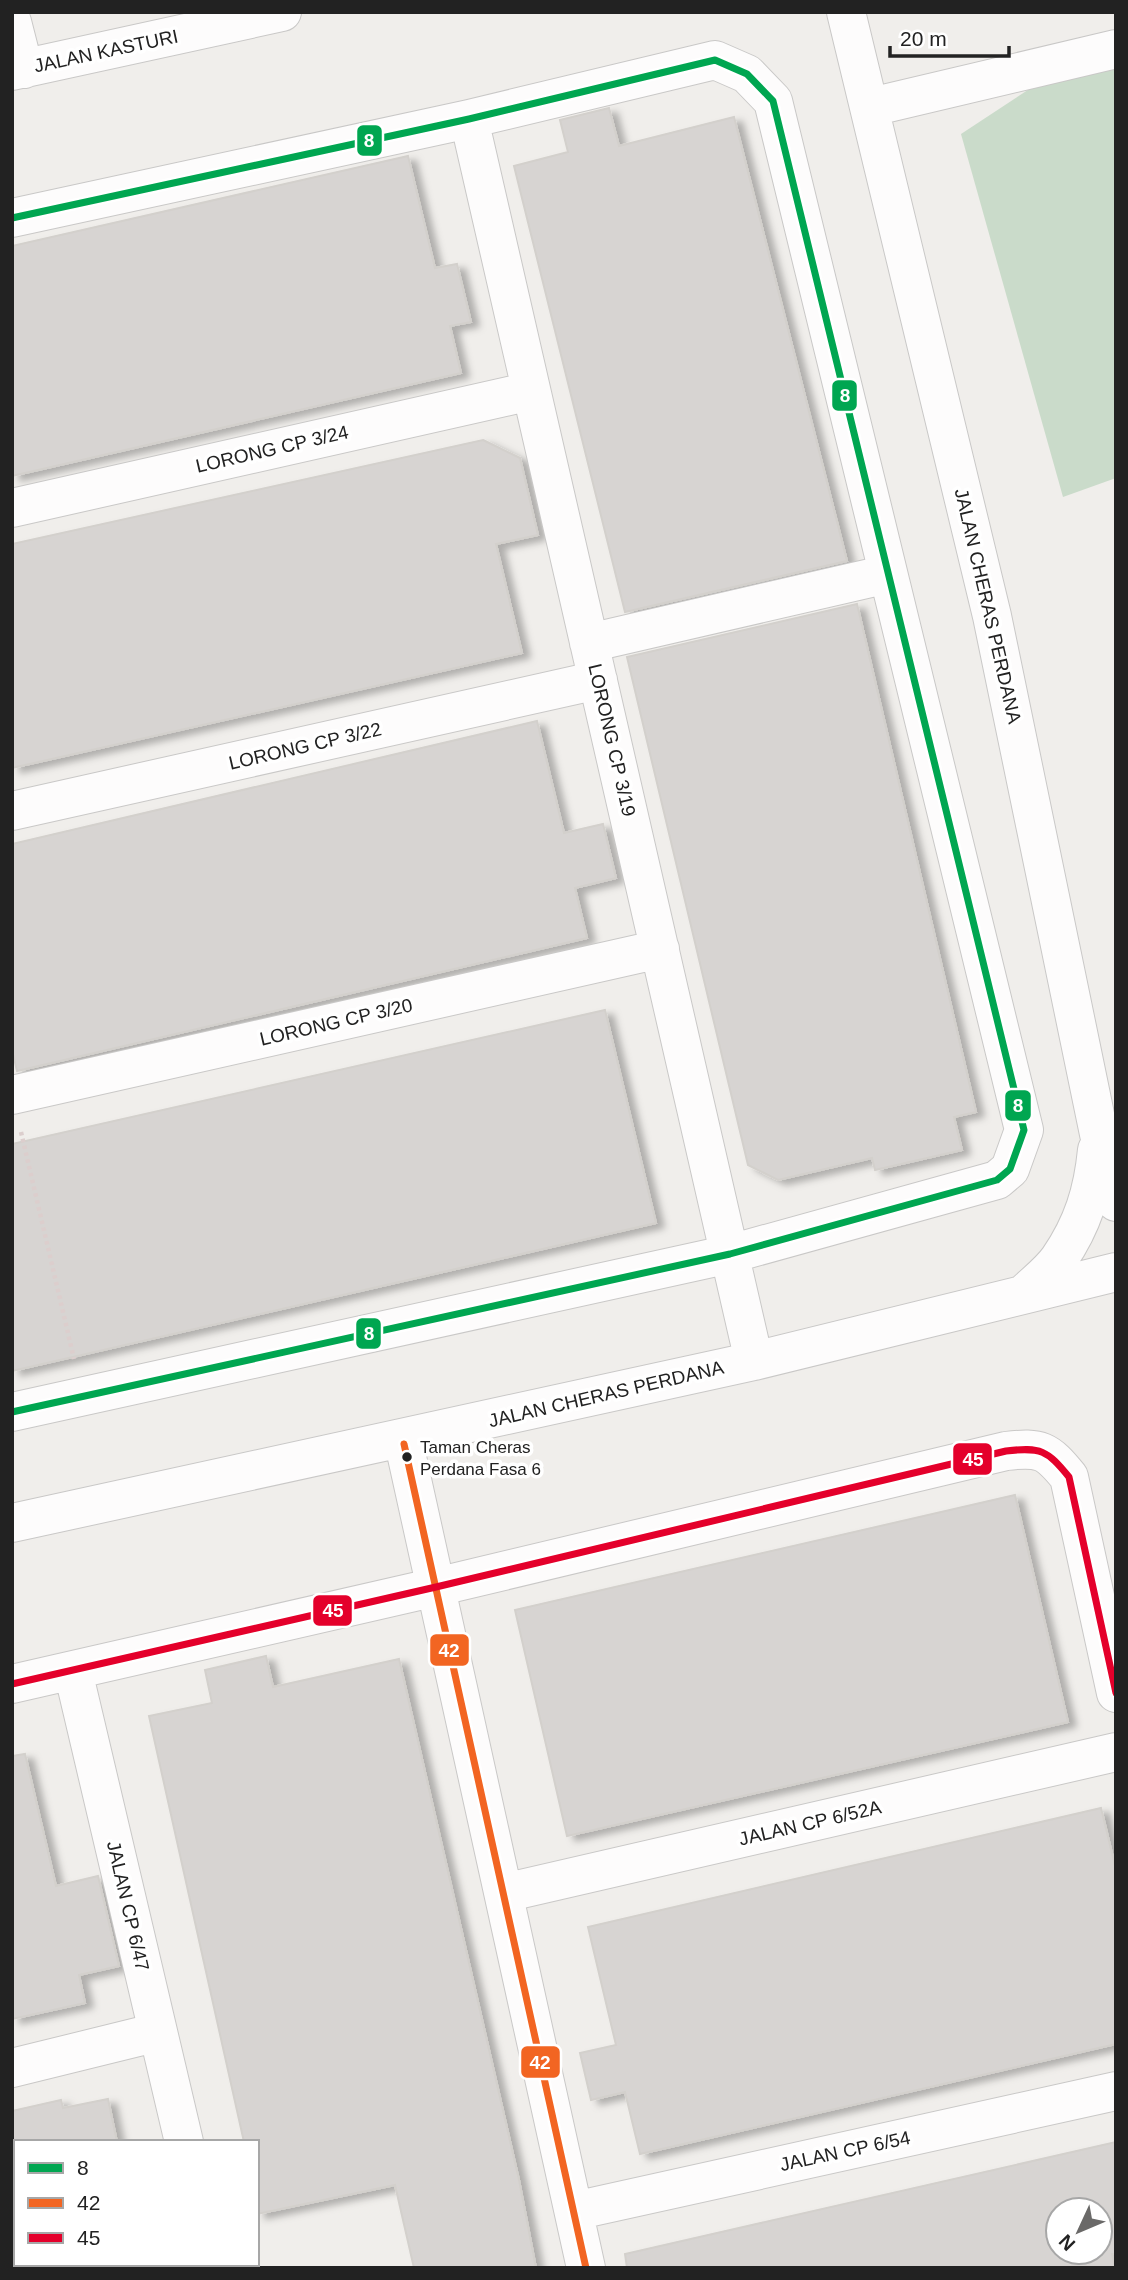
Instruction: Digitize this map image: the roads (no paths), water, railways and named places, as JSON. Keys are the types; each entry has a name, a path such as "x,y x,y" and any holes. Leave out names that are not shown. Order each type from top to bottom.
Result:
{"street":[{"name":"JALAN KASTURI","path":"18,70 282,12"},
{"name":"JALAN CHERAS PERDANA","path":"846,12 992,616 1107,1140 1116,1202"},
{"path":"12,22 18,70"},
{"path":"871,107 1116,49"},
{"path":"12,218 469,119 715,60 747,75 773,101 1024,1130 1010,1169 997,1181 730,1254 12,1412"},
{"name":"LORONG CP 3/19","path":"469,119 754,1361"},
{"name":"LORONG CP 3/24","path":"12,508 531,391"},
{"path":"589,643 888,574"},
{"name":"LORONG CP 3/22","path":"12,811 598,680"},
{"name":"LORONG CP 3/20","path":"12,1095 660,949"},
{"path":"1024,1294 1058,1261 1080,1223 1107,1140"},
{"name":"JALAN CHERAS PERDANA","path":"12,1523 754,1361 1116,1272"},
{"path":"403,1439 586,2268"},
{"path":"12,1684 436,1587 1006,1451 1032,1448 1054,1458 1069,1477 1116,1693"},
{"name":"JALAN CP 6/47","path":"73,1671 184,2140"},
{"name":"JALAN CP 6/52A","path":"503,1893 1116,1752"},
{"path":"12,2068 158,2032"},
{"name":"JALAN CP 6/54","path":"574,2211 1116,2091"}],"place":[{"name":"Taman Cheras Perdana Fasa 6","path":"407,1457"}]}
